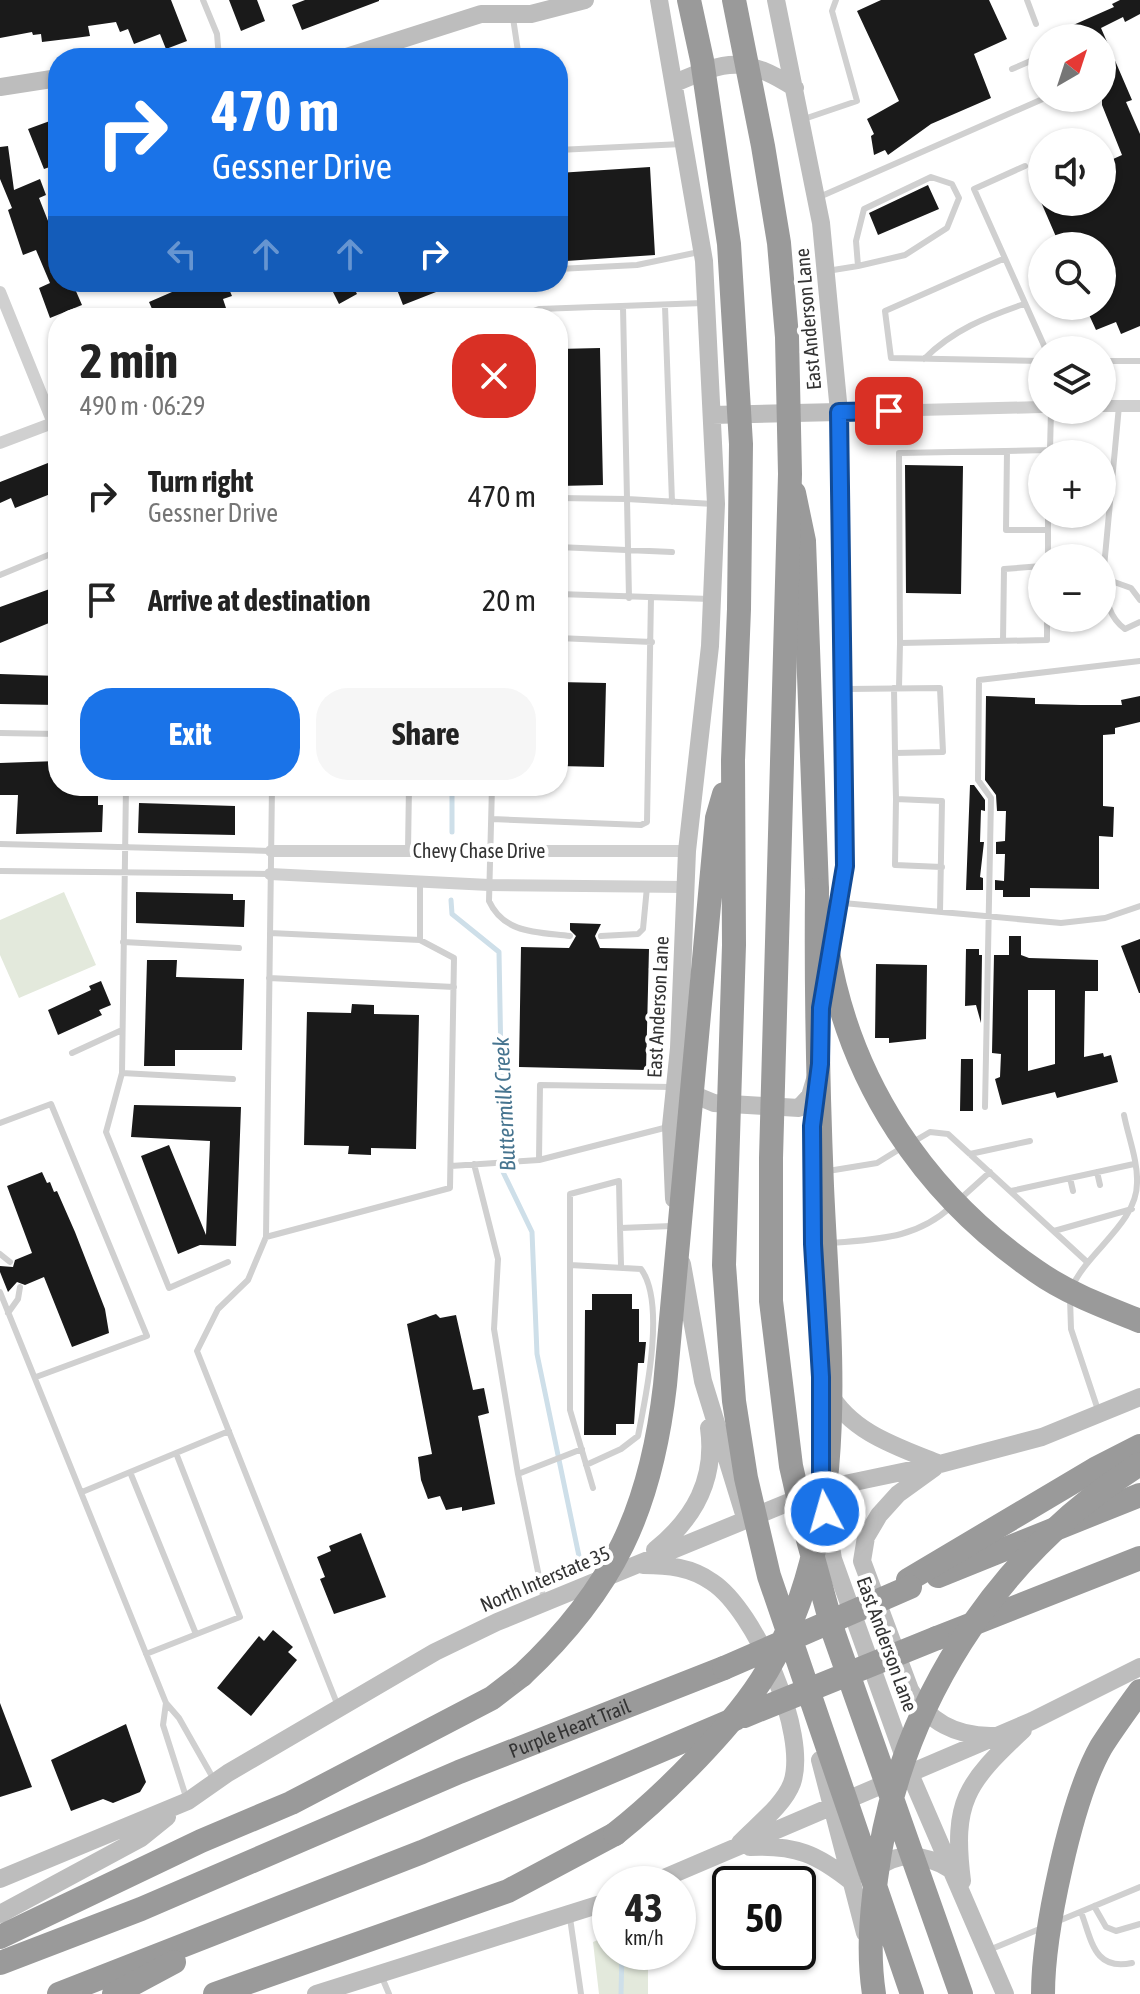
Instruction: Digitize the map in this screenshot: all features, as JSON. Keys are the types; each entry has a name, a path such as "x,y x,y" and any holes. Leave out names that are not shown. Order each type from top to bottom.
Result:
{"highway":[{"path":"689,0 717,153 737,341 741,444 740,594 733,760 734,945 724,1265 734,1401 746,1478 769,1576 912,1994"},
{"path":"734,0 779,243 787,337 790,474 771,1158 771,1301 791,1466 834,1634 961,1994"},
{"path":"215,1994 508,1891 583,1854 615,1834 651,1805 735,1713 767,1671 802,1592 831,1445 832,1382 816,1035 817,890 804,541 790,474"},
{"path":"0,1937 201,1841 291,1803 481,1705 522,1675 572,1624 612,1570 636,1521 653,1466 665,1385 717,818 733,760"},
{"path":"817,890 831,971 852,1042 879,1104 910,1153 949,1199 1038,1273 1140,1321"},
{"path":"909,1584 1095,1469 1140,1446"},
{"path":"876,1994 870,1929 892,1793 913,1732 943,1671 978,1615 1011,1574 1087,1500 1140,1464"},
{"name":"Purple Heart Trail","path":"0,1963 141,1909 459,1772 724,1668 909,1584 1140,1495"},
{"path":"59,1994 422,1852 744,1716 1140,1558"},
{"path":"1043,1994 1070,1829 1100,1749 1140,1691"},
{"path":"114,1994 264,1912"}],"main road":[{"path":"481,14 499,0"},
{"path":"374,48 481,14 531,14 585,0"},
{"name":"East Anderson Lane","path":"659,0 703,251 716,504 714,599 687,851 679,1048 671,1126 676,1226 703,1381 834,1806 863,1919 876,1994"},
{"name":"East Anderson Lane","path":"776,0 816,198 827,271 839,412 845,866 821,1008 820,1064 812,1126 813,1244 821,1377 821,1489 833,1559 910,1774 1005,1994"},
{"path":"675,83 720,63 743,63 795,88"},
{"path":"0,87 48,80"},
{"path":"712,415 839,412"},
{"path":"679,1048 686,1079 697,1096 714,1103 799,1108 810,1096 820,1064"},
{"path":"821,1377 844,1413 862,1430 940,1464"},
{"path":"636,1564 685,1523 712,1470 703,1381"},
{"name":"North Interstate 35","path":"0,1879 188,1801 215,1781 435,1652 497,1622 821,1489 940,1464 1042,1437 1140,1397"},
{"path":"940,1464 898,1494 879,1515 866,1537 862,1561 910,1690 921,1709 952,1729 974,1737 998,1736"},
{"path":"636,1564 670,1565 697,1573 734,1601 748,1621 789,1713 796,1741 796,1765 791,1787 736,1848"},
{"path":"693,1866 1032,1721 1140,1667"},
{"path":"965,1904 958,1849 963,1804 981,1769 1032,1721"},
{"path":"0,1914 141,1838 188,1801"},
{"path":"736,1848 779,1846 820,1857 852,1882"},
{"path":"863,1919 863,1886 875,1868 911,1854 933,1859 950,1869"},
{"path":"316,1994 592,1907"}],"street":[{"path":"0,292 48,403"},
{"path":"1119,406 1140,406"},
{"path":"839,412 1028,407"},
{"path":"0,443 48,425"},
{"name":"Chevy Chase Drive","path":"271,851 687,851"},
{"name":"Chevy Chase Drive","path":"270,874 489,885 686,887"}],"lane":[{"path":"203,0 217,34 218,48"},
{"path":"801,120 857,101 832,11 836,0"},
{"path":"1027,0 1036,24"},
{"path":"512,14 517,48"},
{"path":"1012,69 1028,62"},
{"path":"816,198 1028,105"},
{"path":"568,149 686,143"},
{"path":"1025,166 974,189 1039,336"},
{"path":"827,271 858,266 905,255 947,228 959,198 952,184 931,177 864,209 856,241 858,266"},
{"path":"568,268 637,265 703,251"},
{"path":"1003,259 885,311 891,358 1028,361"},
{"path":"568,308 706,302"},
{"path":"924,359 944,340 979,320 1024,304"},
{"path":"665,306 672,502"},
{"path":"623,307 629,598"},
{"path":"1116,361 1140,361"},
{"path":"1106,544 1119,406"},
{"path":"1007,451 1006,530 1048,530 1048,544"},
{"path":"942,867 895,865 896,688 900,643 899,453 1028,451"},
{"path":"568,498 716,504"},
{"path":"568,547 672,552"},
{"path":"0,575 48,555"},
{"path":"1003,641 1004,569 1028,567"},
{"path":"1116,583 1131,588 1140,600"},
{"path":"568,595 714,599"},
{"path":"492,819 641,825 647,822 651,597"},
{"path":"1116,623 1125,629 1140,622"},
{"path":"900,643 1047,640 1047,632"},
{"path":"568,638 652,642"},
{"path":"985,1107 991,798 978,780 979,680 1140,661"},
{"path":"843,689 940,688 943,752 895,753"},
{"path":"0,733 48,734"},
{"path":"126,796 122,1073 106,1132 169,1288 228,1262"},
{"path":"272,796 266,1237 248,1280 218,1309 197,1351 339,1709"},
{"path":"408,850 409,796"},
{"path":"492,796 489,901 497,917 516,928 570,936"},
{"path":"896,799 942,801 940,912"},
{"path":"0,844 271,851"},
{"path":"0,871 270,874"},
{"path":"420,881 420,940"},
{"path":"601,936 638,934 643,929 647,887"},
{"path":"839,902 1061,923 1105,918 1140,906"},
{"path":"266,1237 450,1188 454,987 454,958 420,940 270,933"},
{"path":"123,942 239,948"},
{"path":"269,978 454,987"},
{"path":"72,1053 122,1030"},
{"path":"122,1073 233,1079"},
{"path":"539,1160 540,1085 675,1087"},
{"path":"0,1123 51,1104 147,1336 36,1377"},
{"path":"1099,1413 1071,1329 1068,1308 1073,1285 1086,1261 1132,1209 1137,1182 1124,1115"},
{"path":"451,1166 539,1160 671,1126"},
{"path":"812,1173 851,1170 877,1163 930,1132 948,1134 1086,1261"},
{"path":"970,1154 1030,1141"},
{"path":"474,1164 498,1259 494,1329 518,1474 545,1604"},
{"path":"1011,1191 1134,1164"},
{"path":"813,1244 904,1236 925,1228 990,1172"},
{"path":"1097,1172 1100,1185"},
{"path":"1070,1178 1073,1191"},
{"path":"593,1488 570,1410 570,1194 619,1181 621,1265"},
{"path":"1054,1231 1106,1213 1132,1209"},
{"path":"1079,1215 1081,1224"},
{"path":"620,1228 676,1226"},
{"path":"0,1254 10,1262"},
{"path":"570,1265 621,1265 641,1269 650,1282 651,1344 638,1436 621,1449 586,1465"},
{"path":"8,1313 18,1299 20,1287"},
{"path":"0,1292 166,1703 179,1718 215,1781"},
{"path":"82,1492 229,1431"},
{"path":"518,1474 582,1449"},
{"path":"146,1654 240,1617 176,1453"},
{"path":"130,1472 196,1634"},
{"path":"166,1703 163,1725 188,1801"},
{"path":"986,1952 1140,1887"},
{"path":"1094,1906 1106,1927 1116,1931 1140,1924"},
{"path":"1081,1912 1099,1957 1106,1963 1132,1963"},
{"path":"570,1914 581,1994"},
{"path":"380,1972 389,1994"}],"shaded area":[{"path":"64,892 96,965 19,998 0,955 0,920"},
{"path":"596,1970 648,1970 648,1994 599,1994"}],"building":[{"path":"0,0 171,0 187,41 166,48 160,34 134,44 128,29 120,32 116,22 88,26 90,36 42,42 41,34 33,35 32,32 0,38"},
{"path":"229,0 257,0 265,21 241,31"},
{"path":"305,0 379,1 302,30 292,5"},
{"path":"881,0 989,0 1007,39 974,54 991,98 931,124 888,155 885,150 874,155 871,136 874,134 867,119 899,101 857,11"},
{"path":"1120,0 1140,0 1140,14 1125,22 1123,17 1109,24 1076,24 1114,7 1112,4"},
{"path":"1116,63 1132,100 1126,102 1140,134 1140,326 1121,334 1116,322 1096,330 1091,320 1116,320 1116,232 1054,232 1047,216 1116,216 1116,158 1122,155 1116,140 1116,128 1111,128 1105,112 1116,112"},
{"path":"48,122 48,168 44,169 28,129"},
{"path":"8,146 14,190 40,179 46,195 39,198 48,221 48,278 36,250 23,255 8,210 12,208 0,179 0,147"},
{"path":"650,167 655,255 568,261 568,172"},
{"path":"928,185 939,209 878,235 869,213"},
{"path":"48,284 48,292 76,292 82,305 48,308 48,313 39,288"},
{"path":"172,292 230,292 232,296 223,299 226,308 152,308 149,302"},
{"path":"333,292 356,292 357,294 339,304"},
{"path":"398,292 436,292 403,305"},
{"path":"600,348 603,485 568,486 568,349"},
{"path":"48,463 48,495 15,508 11,498 0,503 0,482"},
{"path":"905,465 963,466 961,594 906,593"},
{"path":"48,590 48,623 0,643 0,607"},
{"path":"0,674 48,676 48,705 0,704"},
{"path":"568,682 606,683 604,767 568,766"},
{"path":"986,696 1035,698 1035,704 1122,705 1121,700 1140,696 1140,722 1115,728 1115,734 1103,735 1103,806 1114,807 1113,837 1099,836 1099,889 1030,888 1030,897 1003,897 1003,890 995,890 995,880 1004,881 1005,854 996,854 996,842 1005,841 1006,811 997,811 996,795 985,780"},
{"path":"48,761 48,796 98,796 98,805 103,805 102,832 16,834 18,795 0,795 0,763"},
{"path":"970,785 974,785 985,800 985,811 981,810 980,842 984,842 980,877 983,878 983,890 966,890"},
{"path":"139,803 235,806 235,835 138,833"},
{"path":"136,892 233,894 233,900 245,900 244,927 136,923"},
{"path":"570,923 601,924 595,936 600,948 649,949 646,1070 519,1067 521,947 569,948 576,936 570,930"},
{"path":"1009,936 1021,936 1021,955 1029,958 1098,960 1098,991 1085,991 1084,1057 1103,1053 1104,1057 1111,1055 1118,1082 1057,1098 1055,1092 1002,1105 995,1079 1000,1077 1001,1054 992,1053 994,955 1009,955","holes":["1028,990 1055,990 1055,1064 1028,1071"]},
{"path":"1140,939 1140,993 1139,993 1121,946"},
{"path":"966,949 979,949 979,955 982,955 981,1023 976,1005 965,1006"},
{"path":"147,960 177,960 176,977 244,979 242,1050 175,1050 175,1066 144,1066"},
{"path":"876,964 927,965 926,1039 889,1043 889,1038 875,1038"},
{"path":"101,981 111,1005 99,1010 102,1015 58,1035 48,1010 91,990 89,986"},
{"path":"352,1004 374,1005 374,1014 419,1015 416,1149 371,1148 371,1155 348,1154 349,1146 304,1145 307,1012 351,1013"},
{"path":"961,1059 973,1059 973,1111 960,1111"},
{"path":"134,1105 241,1107 236,1246 200,1245 178,1254 141,1156 169,1145 206,1235 210,1141 131,1137"},
{"path":"42,1172 54,1192 57,1191 105,1309 109,1333 72,1347 44,1277 25,1285 17,1282 8,1292 0,1272 0,1266 13,1267 15,1260 32,1253 7,1186"},
{"path":"592,1294 632,1294 632,1309 639,1309 639,1342 646,1342 644,1363 638,1363 634,1424 616,1424 616,1435 584,1435 585,1310 592,1310"},
{"path":"436,1314 440,1318 456,1315 473,1390 484,1388 489,1413 478,1416 495,1504 462,1511 462,1507 446,1510 440,1496 428,1499 421,1480 418,1457 432,1454 407,1324"},
{"path":"361,1533 386,1597 334,1614 320,1579 325,1577 317,1557 331,1551 329,1546"},
{"path":"273,1630 293,1647 288,1652 297,1660 251,1716 217,1688 259,1636 264,1641"},
{"path":"0,1703 32,1787 0,1797"},
{"path":"126,1724 146,1782 140,1792 113,1803 103,1799 71,1811 51,1760"}],"waterway":[{"name":"Buttermilk Creek","path":"452,796 452,832"},
{"name":"Buttermilk Creek","path":"451,900 452,914 499,952 503,1172 532,1232 537,1354 580,1561"},
{"name":"Buttermilk Creek","path":"621,1994 622,1970"}],"route":[{"path":"825,1512 821,1489 821,1377 813,1244 812,1126 820,1064 821,1008 845,866 843,530 839,412 889,411"}]}
